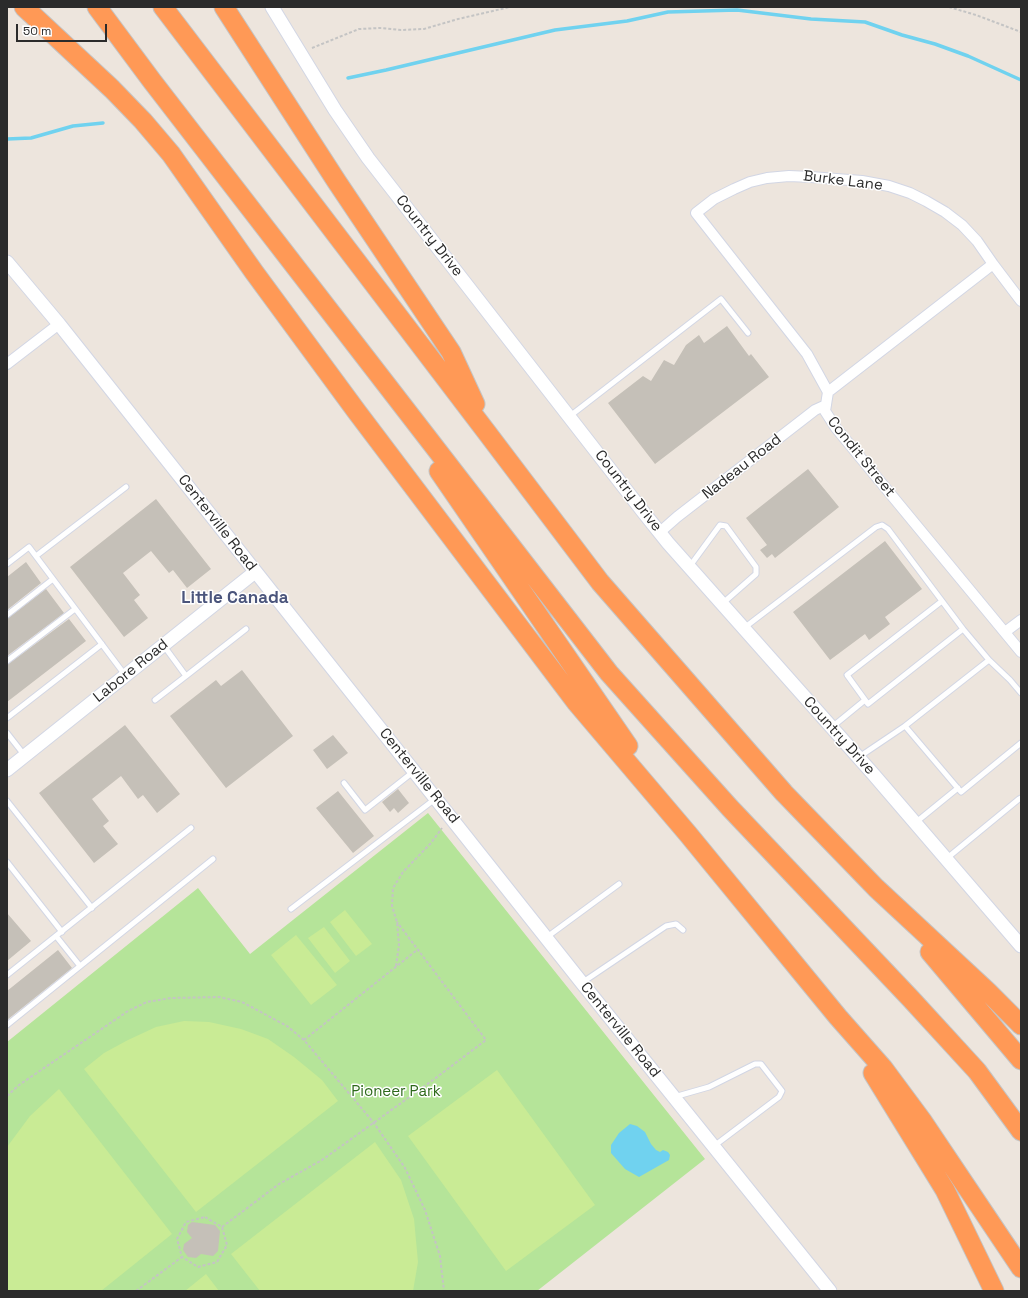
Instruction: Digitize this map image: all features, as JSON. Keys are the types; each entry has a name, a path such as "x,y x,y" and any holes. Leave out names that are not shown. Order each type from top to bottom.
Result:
{"highway":[{"path":"24,7 112,89 144,121 171,154 357,412 576,702 688,834 838,1017 883,1068 923,1122 1021,1268"},
{"path":"97,7 152,81 315,290 609,673 730,808 911,999 977,1072 1021,1131"},
{"path":"163,7 600,582 784,793 876,888 988,992 1021,1025"},
{"path":"224,7 337,182 451,352 488,434"},
{"path":"315,290 688,834"},
{"path":"876,888 1021,1060"},
{"path":"838,1017 945,1190 994,1291"}],"street":[{"name":"Country Drive","path":"272,7 335,110 365,153 660,532 858,757 1021,946"},
{"name":"Burke Lane","path":"828,392 807,354 696,213 714,199 750,182 767,178 789,176 862,181 889,186 910,193 926,201 945,212 962,225 977,241 1021,300"},
{"name":"Centerville Road","path":"7,262 58,324 582,983 830,1291"},
{"path":"828,392 993,264"},
{"path":"7,364 58,324"},
{"name":"Condit Street","path":"828,392 824,411 836,428 1021,652"},
{"name":"Nadeau Road","path":"660,532 677,517 816,410 826,405"},
{"name":"Labore Road","path":"7,770 255,572"},
{"path":"1005,632 1021,620"}],"lane":[{"path":"569,416 722,299 748,333"},
{"path":"36,556 126,487"},
{"path":"690,566 720,525 726,526 756,568 756,574 722,603"},
{"path":"744,628 882,525 888,529 963,629 989,660 1021,693"},
{"path":"7,564 29,547 125,675"},
{"path":"7,615 53,579"},
{"path":"942,601 847,675 868,704 963,629"},
{"path":"7,661 75,609"},
{"path":"155,700 246,629"},
{"path":"7,718 102,644"},
{"path":"163,646 186,676"},
{"path":"858,757 905,726 989,660"},
{"path":"832,728 866,700"},
{"path":"905,726 961,792 1021,744"},
{"path":"7,733 25,756"},
{"path":"344,783 365,810 414,771"},
{"path":"915,823 958,788"},
{"path":"946,859 1021,798"},
{"path":"291,908 436,799"},
{"path":"7,801 92,908"},
{"path":"7,975 191,828"},
{"path":"7,1025 213,859"},
{"path":"7,862 62,932"},
{"path":"547,938 619,884"},
{"path":"582,983 666,926 676,924 683,930"},
{"path":"56,936 80,966"},
{"path":"674,1097 710,1087 755,1064 761,1064 782,1091 779,1097 714,1147"}],"path":[{"path":"298,50 314,48 359,29 424,29 458,19 510,7"},
{"path":"949,7 976,15 1021,32"},
{"path":"222,1227 279,1184 322,1160 486,1040 398,922 392,906 393,888 403,872 431,843 442,828"},
{"path":"396,966 399,945 398,922"},
{"path":"304,1040 418,950"},
{"path":"7,1096 19,1085 128,1011 147,1002 171,998 219,997 242,1002 287,1026 304,1040 374,1123 405,1168 425,1210 440,1256 444,1291"},
{"path":"205,1217 222,1227 227,1246 217,1262 198,1267 182,1257 177,1239 186,1222 205,1217"},
{"path":"136,1291 182,1257"}],"green space":[{"name":"Pioneer Park","path":"428,813 705,1159 537,1291 7,1291 7,1042 198,888 250,954"},
{"path":"345,910 372,944 356,956 330,922"},
{"path":"324,927 350,961 335,973 308,938"},
{"path":"296,935 337,985 311,1005 271,955"},
{"path":"184,1021 209,1022 241,1029 268,1039 294,1057 322,1080 338,1101 196,1212 84,1069 104,1053 128,1040 156,1027"},
{"path":"497,1070 595,1205 506,1271 408,1136"},
{"path":"59,1089 172,1234 101,1291 7,1291 7,1147 30,1116"},
{"path":"375,1142 401,1180 414,1219 418,1262 413,1291 260,1291 231,1254"},
{"path":"206,1274 219,1291 185,1291"}],"water":[{"path":"630,1124 637,1126 645,1132 656,1150 660,1152 663,1150 668,1152 670,1155 669,1160 639,1177 625,1169 611,1153 611,1145 619,1133"}],"building":[{"path":"727,326 749,356 751,354 769,377 655,464 608,403 643,376 651,381 664,360 674,365 686,345 699,335 704,343"},
{"path":"808,469 839,507 775,558 772,554 767,558 760,550 767,545 746,518"},
{"path":"156,499 211,569 187,588 173,570 169,573 151,551 123,573 140,595 134,600 148,618 124,637 70,567"},
{"path":"885,541 922,589 885,617 890,624 869,640 865,634 830,660 793,612"},
{"path":"26,562 41,583 7,610 7,577"},
{"path":"46,589 64,613 7,656 7,619"},
{"path":"69,619 86,641 7,702 7,665"},
{"path":"242,670 293,736 226,788 170,716 216,680 221,686"},
{"path":"125,725 180,794 157,813 143,795 138,799 121,776 92,799 109,821 103,826 118,844 94,863 39,793"},
{"path":"333,735 348,753 327,769 313,750"},
{"path":"398,789 409,803 398,813 394,808 390,812 382,802"},
{"path":"338,791 374,836 353,853 316,808"},
{"path":"7,913 31,941 7,961"},
{"path":"58,950 72,968 7,1020 7,991"},
{"path":"192,1222 215,1225 220,1231 218,1251 213,1256 201,1254 196,1258 188,1257 183,1250 184,1244 192,1238 187,1232 188,1225"}],"waterway":[{"path":"348,78 555,30 627,21 668,12 737,10 811,19 865,22 968,56 1021,80"},
{"path":"7,139 31,138 73,126 103,123"}],"district":[{"name":"Little Canada","path":"235,598"}]}
